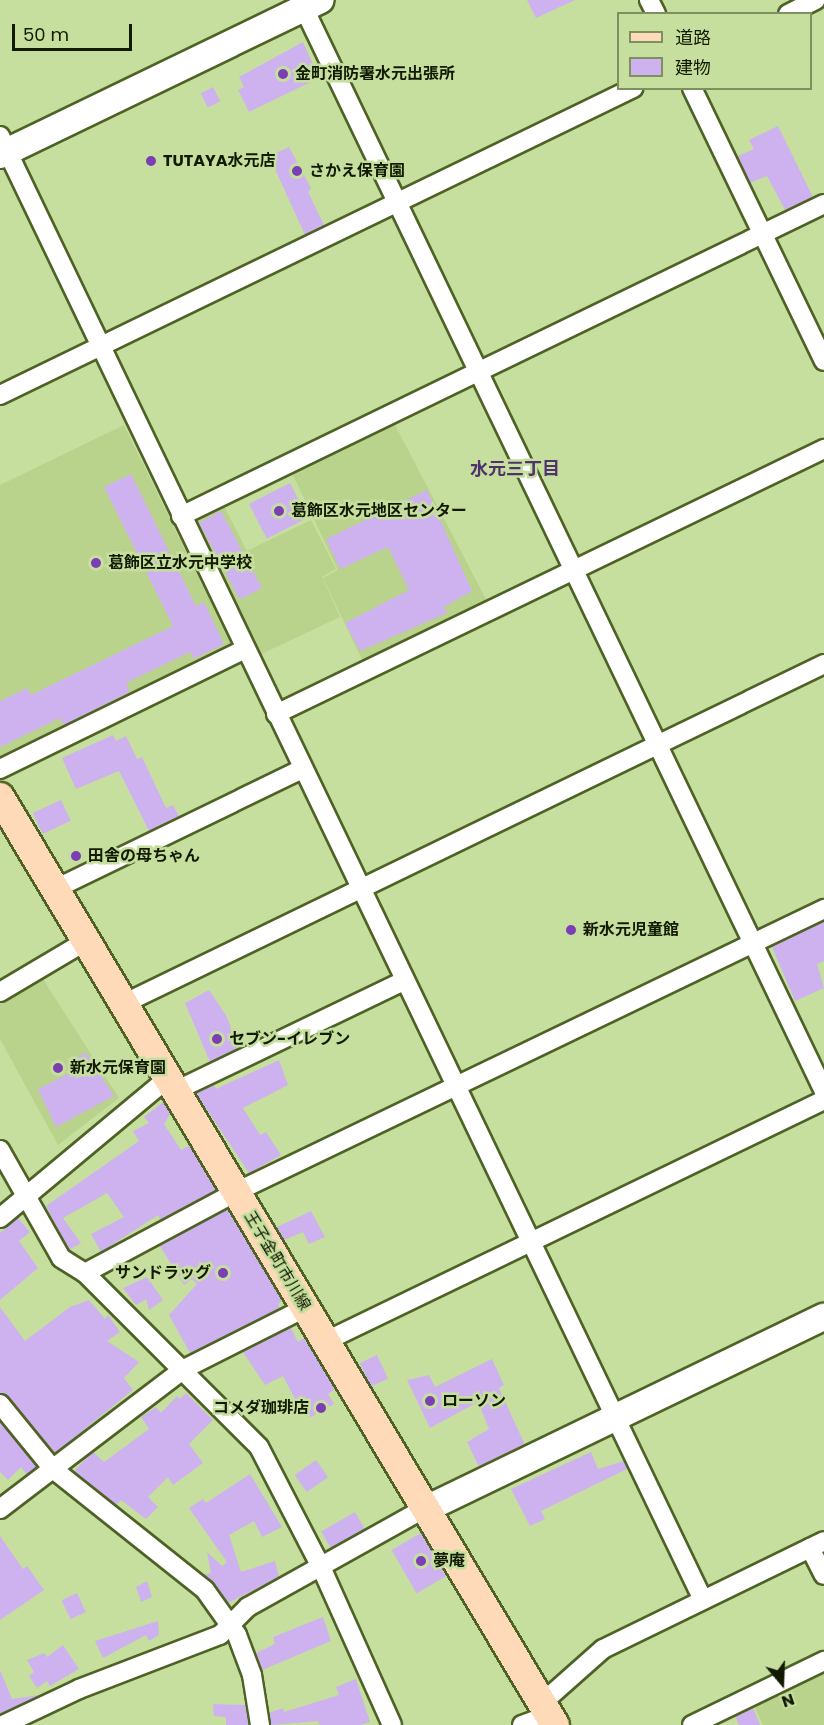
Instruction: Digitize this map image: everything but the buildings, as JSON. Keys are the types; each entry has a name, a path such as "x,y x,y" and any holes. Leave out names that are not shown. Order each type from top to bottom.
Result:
{"main road":[{"name":"王子金町市川線","path":"0,797 549,1714"}],"street":[{"path":"792,12 816,0"},
{"path":"703,1600 2,148 308,3 396,203 824,1091"},
{"path":"0,395 629,90"},
{"path":"693,90 824,360"},
{"path":"181,516 824,204"},
{"path":"276,714 824,449"},
{"path":"0,769 245,649"},
{"path":"123,1004 824,664"},
{"path":"54,889 302,769"},
{"path":"85,1273 236,1192 824,909"},
{"path":"0,992 86,941"},
{"path":"0,1218 171,1085 404,981"},
{"path":"326,1341 824,1100"},
{"path":"0,1150 61,1258 85,1273 184,1369 259,1447 321,1568 392,1725"},
{"path":"0,1509 184,1369 305,1308"},
{"path":"3,1725 78,1689 220,1635 248,1606 425,1509 824,1317"},
{"path":"0,1404 53,1469 205,1590 231,1625 252,1675 260,1725"},
{"path":"522,1725 549,1714 603,1649 817,1544 824,1575"},
{"path":"692,1725 824,1661"}],"shaded area":[{"path":"394,423 489,605 364,664 323,578 338,570 292,473"},
{"name":"葛飾区立水元中学校","path":"124,425 230,642 227,651 0,761 0,485"},
{"path":"222,502 247,551 311,520 336,569 322,577 340,617 255,657 186,519"},
{"name":"新水元保育園","path":"41,976 119,1098 58,1145 0,1039 0,999"},
{"path":"824,1669 824,1725 763,1725 753,1703"}],"place":[{"name":"金町消防署水元出張所","path":"283,74"},
{"name":"TUTAYA水元店","path":"151,161"},
{"name":"さかえ保育園","path":"297,171"},
{"name":"葛飾区水元地区センター","path":"279,511"},
{"name":"葛飾区立水元中学校","path":"96,563"},
{"name":"田舎の母ちゃん","path":"76,856"},
{"name":"新水元児童館","path":"571,930"},
{"name":"セブン-イレブン","path":"217,1039"},
{"name":"新水元保育園","path":"58,1068"},
{"name":"サンドラッグ","path":"223,1273"},
{"name":"ローソン","path":"430,1401"},
{"name":"コメダ珈琲店","path":"321,1408"},
{"name":"夢庵","path":"421,1561"}],"district":[{"name":"水元三丁目","path":"515,469"}]}
